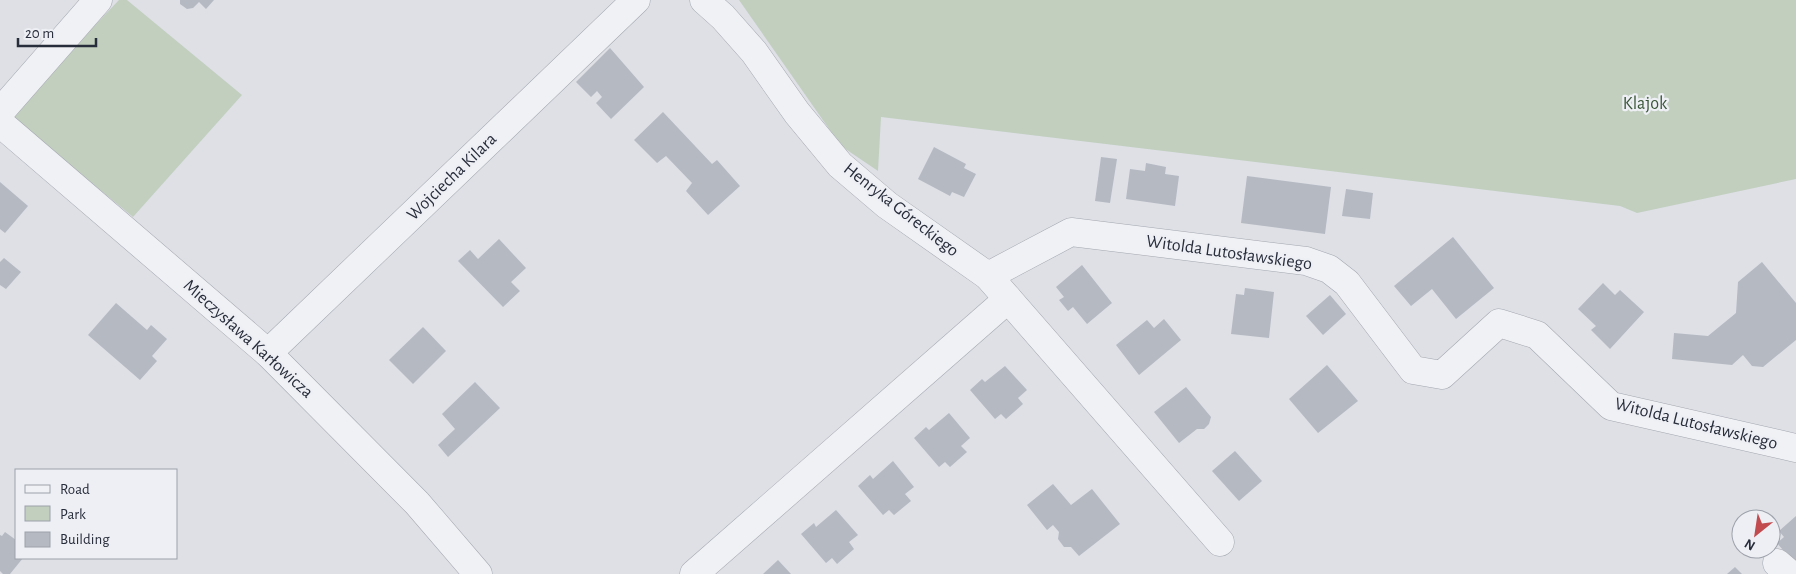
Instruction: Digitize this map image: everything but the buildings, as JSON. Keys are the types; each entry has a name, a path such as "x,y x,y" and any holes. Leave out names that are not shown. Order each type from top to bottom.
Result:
{"street":[{"path":"0,112 98,0"},
{"name":"Wojciecha Kilara","path":"268,353 636,0"},
{"name":"Henryka Góreckiego","path":"704,0 723,17 754,52 798,113 840,165 887,204 988,276 1220,542"},
{"name":"Mieczysława Karłowicza","path":"0,123 268,353 417,503 478,574"},
{"name":"Witolda Lutosławskiego","path":"988,276 1071,232 1306,261 1329,269 1347,283 1413,370 1442,375 1499,322 1537,335 1611,406 1796,448"},
{"path":"694,574 1008,299"}],"green space":[{"path":"119,0 127,0 242,95 133,217 9,115"},
{"name":"Klajok","path":"739,0 1796,0 1796,179 1637,213 1620,206 881,117 878,171 841,146"}]}
